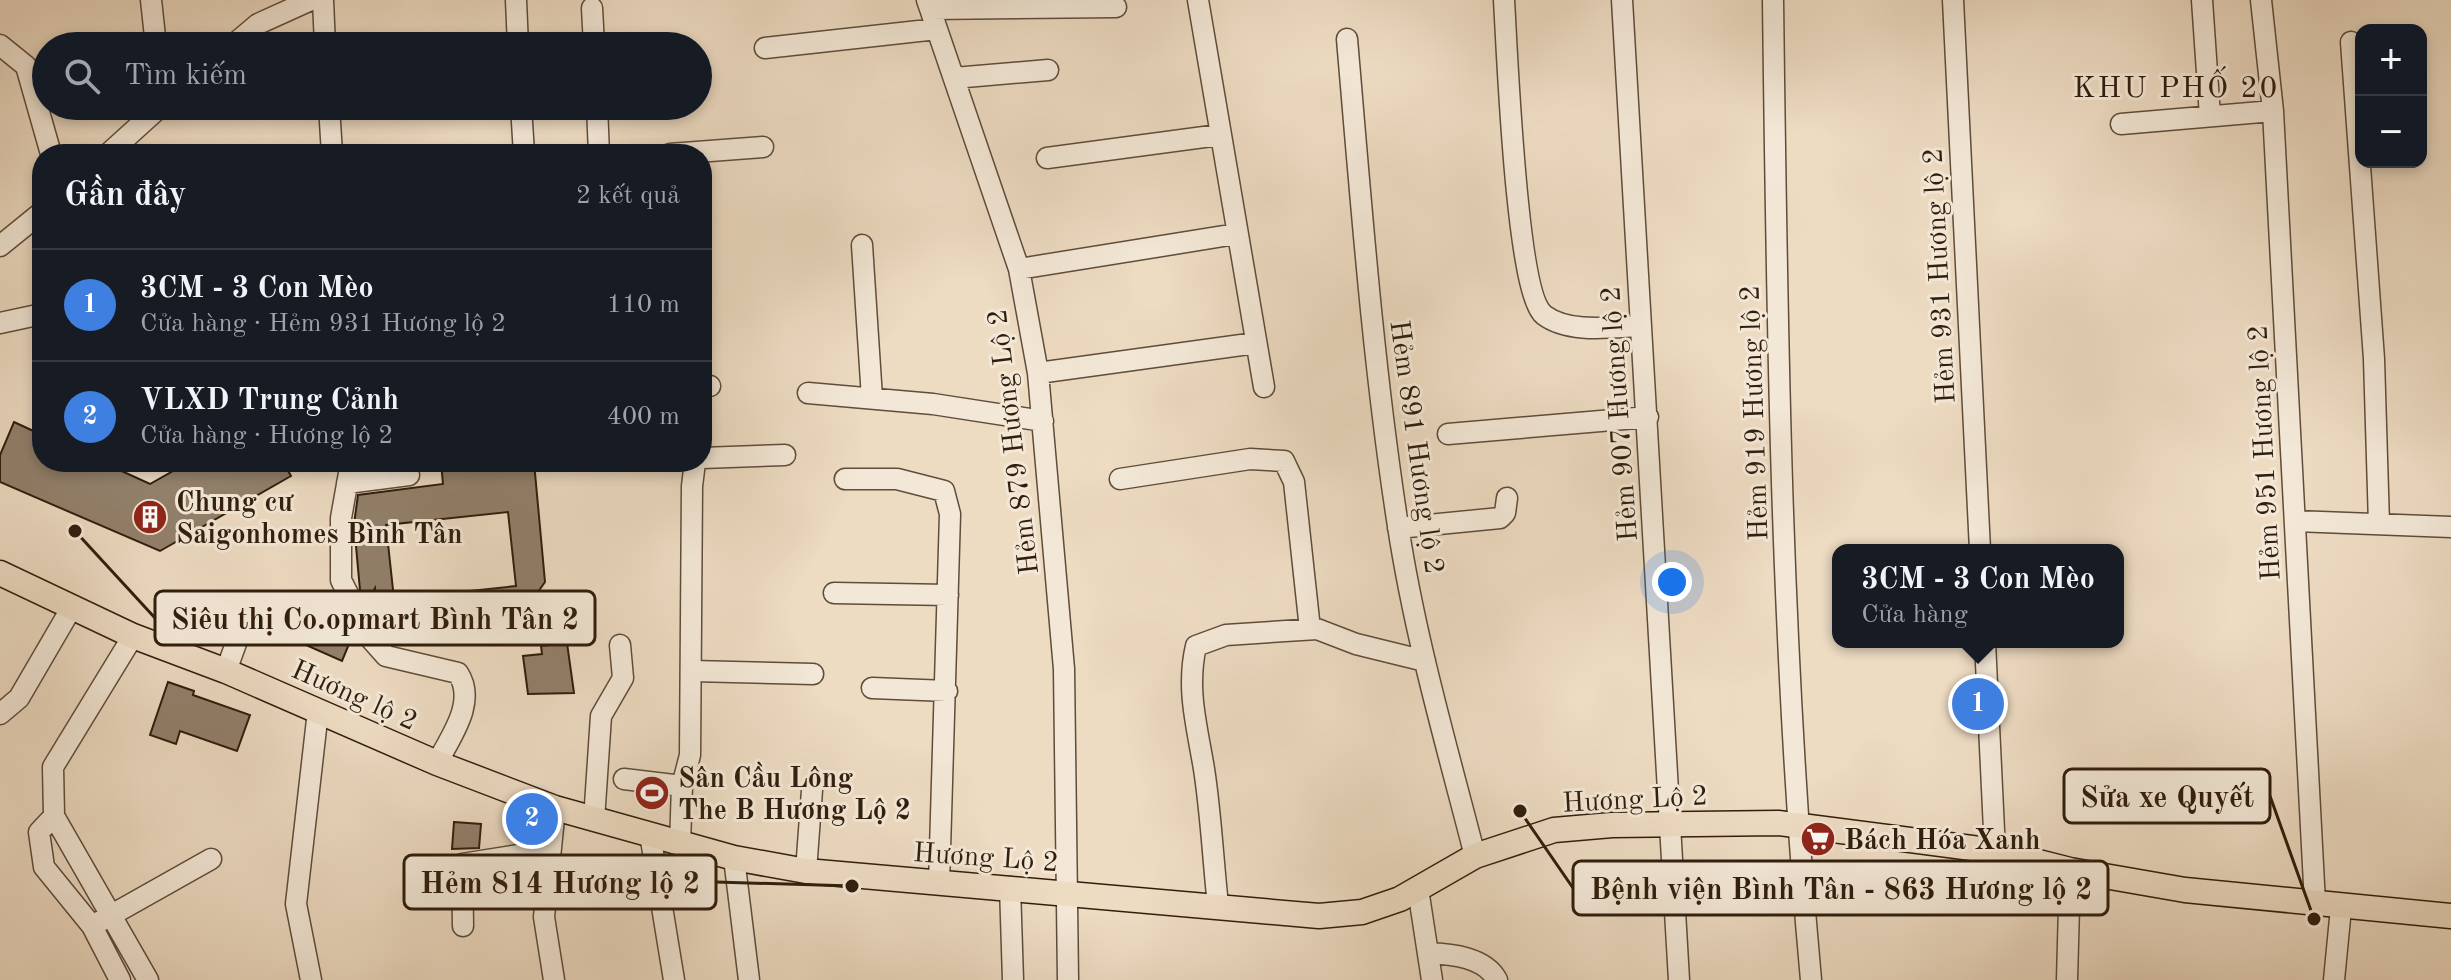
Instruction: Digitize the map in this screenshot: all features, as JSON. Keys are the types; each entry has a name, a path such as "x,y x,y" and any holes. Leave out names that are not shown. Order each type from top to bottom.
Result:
{"main road":[{"name":"Hương lộ 2","path":"0,573 133,636 226,671 437,763 555,808"},
{"name":"Hương Lộ 2","path":"555,808 734,858 806,871 1319,916 1362,912 1418,889 1475,856 1554,830 1797,824 1995,851 2070,870 2185,890 2341,908 2451,916"}],"street":[{"path":"151,0 154,32"},
{"path":"249,32 269,9 311,0"},
{"path":"323,0 324,32"},
{"path":"516,0 517,32"},
{"path":"1198,0 1264,387"},
{"path":"1504,0 1513,142 1530,292 1544,315 1571,326 1641,326"},
{"name":"Hẻm 907 Hương lộ 2","path":"1622,0 1679,980"},
{"name":"Hẻm 919 Hương lộ 2","path":"1773,0 1778,399 1797,824 1811,980"},
{"name":"Hẻm 931 Hương lộ 2","path":"1953,0 1980,544"},
{"path":"2202,0 2210,116"},
{"name":"Hẻm 951 Hương lộ 2","path":"2261,0 2273,111 2315,903"},
{"path":"765,48 932,13 1116,7"},
{"path":"592,8 593,32"},
{"name":"Hẻm 879 Hương Lộ 2","path":"932,13 1019,269 1038,373 1064,669 1068,980"},
{"name":"Hẻm 891 Hương lộ 2","path":"1347,39 1368,292 1398,528 1425,661 1475,856"},
{"path":"2351,42 2374,359 2379,524"},
{"path":"0,45 26,66 32,87"},
{"path":"954,78 1048,70"},
{"path":"2121,124 2273,111"},
{"path":"41,120 48,144"},
{"path":"119,144 146,120"},
{"path":"330,120 331,144"},
{"path":"522,120 523,144"},
{"path":"598,120 599,144"},
{"path":"1047,158 1219,135"},
{"path":"712,151 763,147"},
{"path":"0,246 32,220"},
{"path":"1019,269 1236,234"},
{"path":"862,245 872,398"},
{"path":"0,323 32,316"},
{"path":"1038,373 1256,343"},
{"path":"808,393 872,398 1043,421"},
{"path":"1448,434 1648,417"},
{"path":"712,458 785,455"},
{"path":"1120,479 1250,459 1284,461 1294,482 1310,629"},
{"path":"409,475 349,472 341,518 341,580 370,638 386,656 458,673 466,686 466,701 437,763"},
{"path":"680,844 682,786 690,755 695,472"},
{"path":"845,479 897,479 944,491 950,514 939,883"},
{"path":"1398,528 1500,518 1505,513 1507,498"},
{"path":"2295,521 2451,527"},
{"path":"834,593 948,595"},
{"path":"0,714 19,698 72,607"},
{"path":"226,671 243,624"},
{"path":"1218,905 1204,770 1193,719 1190,671 1196,646 1226,635 1310,629 1425,661"},
{"path":"120,980 101,921 54,816 53,767 133,636"},
{"path":"594,820 601,716 623,678 620,645"},
{"path":"1985,648 1995,851"},
{"path":"692,671 813,674"},
{"path":"872,688 947,691"},
{"path":"311,980 296,904 318,711"},
{"path":"624,779 682,786"},
{"path":"806,871 812,790"},
{"path":"554,980 544,917 555,808"},
{"path":"54,816 39,832 44,867 101,921 148,980"},
{"path":"650,834 674,980"},
{"path":"463,926 462,864 550,850"},
{"path":"734,858 749,980"},
{"path":"101,921 211,859"},
{"path":"2067,980 2070,870"},
{"path":"1010,887 1013,980"},
{"path":"1418,889 1432,980"},
{"path":"2334,980 2341,908"},
{"path":"1428,953 1455,954 1473,961 1493,972 1497,980"}],"building":[{"name":"Chung cư Saigonhomes Bình Tân","path":"14,422 32,430 32,472 124,472 150,484 171,472 289,472 291,476 160,551 0,482 0,455"},
{"path":"442,472 535,472 545,582 533,599 535,619 381,631 375,588 367,604 360,590 354,524 358,495 443,484","holes":["508,512 516,586 394,599 386,525"]},
{"path":"280,613 349,644 342,661 272,630"},
{"path":"567,643 574,693 528,694 523,656 542,654 541,646"},
{"path":"168,682 194,691 193,695 250,715 237,751 180,731 176,744 150,735"},
{"path":"454,822 481,824 479,848 452,849"}],"place":[{"name":"Chung cư Saigonhomes Bình Tân","path":"150,517"},
{"name":"Siêu thị Co.opmart Bình Tân 2","path":"75,531"},
{"name":"3CM - 3 Con Mèo","path":"1978,704"},
{"name":"Sân Cầu Lông The B Hương Lộ 2","path":"652,793"},
{"name":"Bệnh viện Bình Tân - 863 Hương lộ 2","path":"1520,811"},
{"name":"VLXD Trung Cảnh","path":"532,819"},
{"name":"Bách Hóa Xanh","path":"1818,839"},
{"name":"Hẻm 814 Hương lộ 2","path":"852,886"},
{"name":"Sửa xe Quyết","path":"2314,919"}],"district":[{"name":"KHU PHỐ 20","path":"2176,87"}]}
